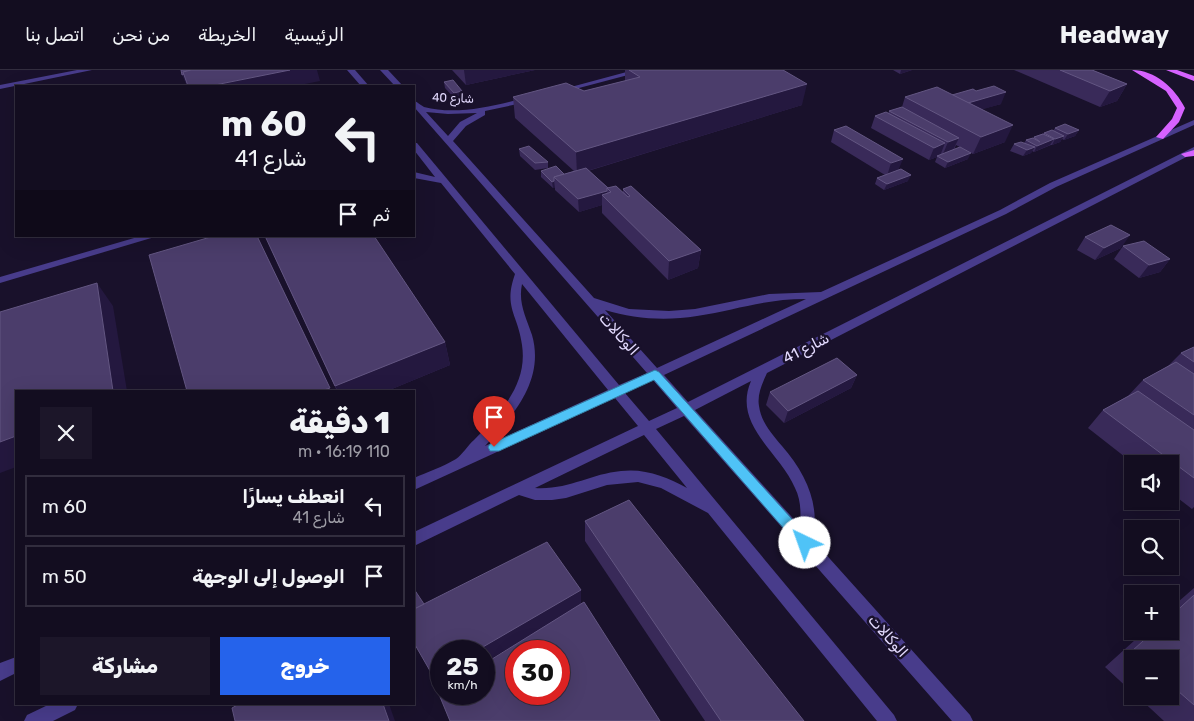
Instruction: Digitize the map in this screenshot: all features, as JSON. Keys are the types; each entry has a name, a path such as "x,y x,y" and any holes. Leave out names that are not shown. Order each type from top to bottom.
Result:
{"main road":[{"path":"1136,70 1165,85 1178,99 1181,108 1176,120 1160,137"},
{"path":"1170,70 1194,79"}],"street":[{"path":"0,87 88,70"},
{"path":"352,70 364,85"},
{"path":"384,70 398,85"},
{"path":"551,94 642,70"},
{"name":"شارع 40","path":"416,106 451,112 486,110 541,96"},
{"name":"الوكالات","path":"416,106 964,721"},
{"name":"شارع 40","path":"448,141 462,124 486,110"},
{"path":"415,484 1003,212 1053,184 1194,122"},
{"path":"415,146 888,721"},
{"name":"شارع 41","path":"415,539 686,409 1191,152"},
{"path":"415,175 443,181"},
{"path":"0,280 150,237"},
{"path":"461,462 516,400 528,370 528,342 517,316 514,303 514,289 520,274"},
{"path":"588,299 600,305 618,310 636,313 675,314 695,313 776,296 824,296"},
{"path":"762,370 755,382 752,394 752,408 762,430 793,470 802,487 808,505 809,524 805,543"},
{"path":"517,489 532,495 548,496 564,494 612,478 637,476 662,482 715,510"},
{"path":"0,672 15,664"},
{"path":"33,721 67,705"}],"building":[{"path":"181,70 191,70 183,72 184,74 182,75"},
{"path":"191,70 290,70 215,85 188,85 183,72"},
{"path":"629,70 783,70 807,84 576,152 513,97 566,83 584,91 640,77"},
{"path":"1060,70 1092,70 1127,84 1110,91"},
{"path":"453,80 462,91 454,93 444,82"},
{"path":"994,86 1006,92 968,103 952,95 973,89 976,91"},
{"path":"937,87 1013,125 981,137 905,97"},
{"path":"902,107 959,138 948,142 889,111"},
{"path":"886,112 945,143 934,148 875,116"},
{"path":"1065,124 1079,130 1068,134 1055,128"},
{"path":"846,126 903,159 891,163 834,130"},
{"path":"1052,130 1064,136 1055,139 1044,133"},
{"path":"1043,134 1054,139 1037,146 1026,140 1033,138 1040,142 1034,137"},
{"path":"1021,142 1035,147 1027,150 1014,144"},
{"path":"529,146 548,162 535,163 519,149"},
{"path":"960,147 971,153 948,162 937,156"},
{"path":"556,166 564,174 554,177 552,182 541,171"},
{"path":"586,168 608,188 607,191 578,199 554,177"},
{"path":"901,169 911,175 887,184 877,178"},
{"path":"616,186 628,197 630,196 623,189 631,186 701,250 669,261 602,195 611,192 607,188"},
{"path":"1111,225 1130,235 1104,248 1085,237"},
{"path":"211,237 257,237 330,388 324,390 187,390 149,255"},
{"path":"265,237 375,237 445,342 335,386"},
{"path":"1144,241 1170,259 1149,265 1123,246"},
{"path":"97,283 113,390 15,390 15,436 0,442 0,312"},
{"path":"1194,347 1194,362 1181,353"},
{"path":"837,358 857,375 788,411 770,392"},
{"path":"1176,362 1194,374 1194,415 1143,380"},
{"path":"1138,391 1194,430 1194,478 1179,467 1179,455 1163,455 1103,410"},
{"path":"629,500 804,721 721,721 585,521"},
{"path":"547,542 581,590 495,640 430,640 430,671 415,645 415,608"},
{"path":"415,590 424,604 415,608"},
{"path":"1194,595 1194,705 1179,692 1179,650 1133,650 1144,640 1179,640 1179,609"},
{"path":"584,602 660,721 450,721 443,705 495,705 495,657 505,651 505,705 570,705 570,640 523,640"},
{"path":"237,705 383,705 389,721 235,721 232,708"}],"route":[{"path":"494,447 655,374 805,543"}]}
